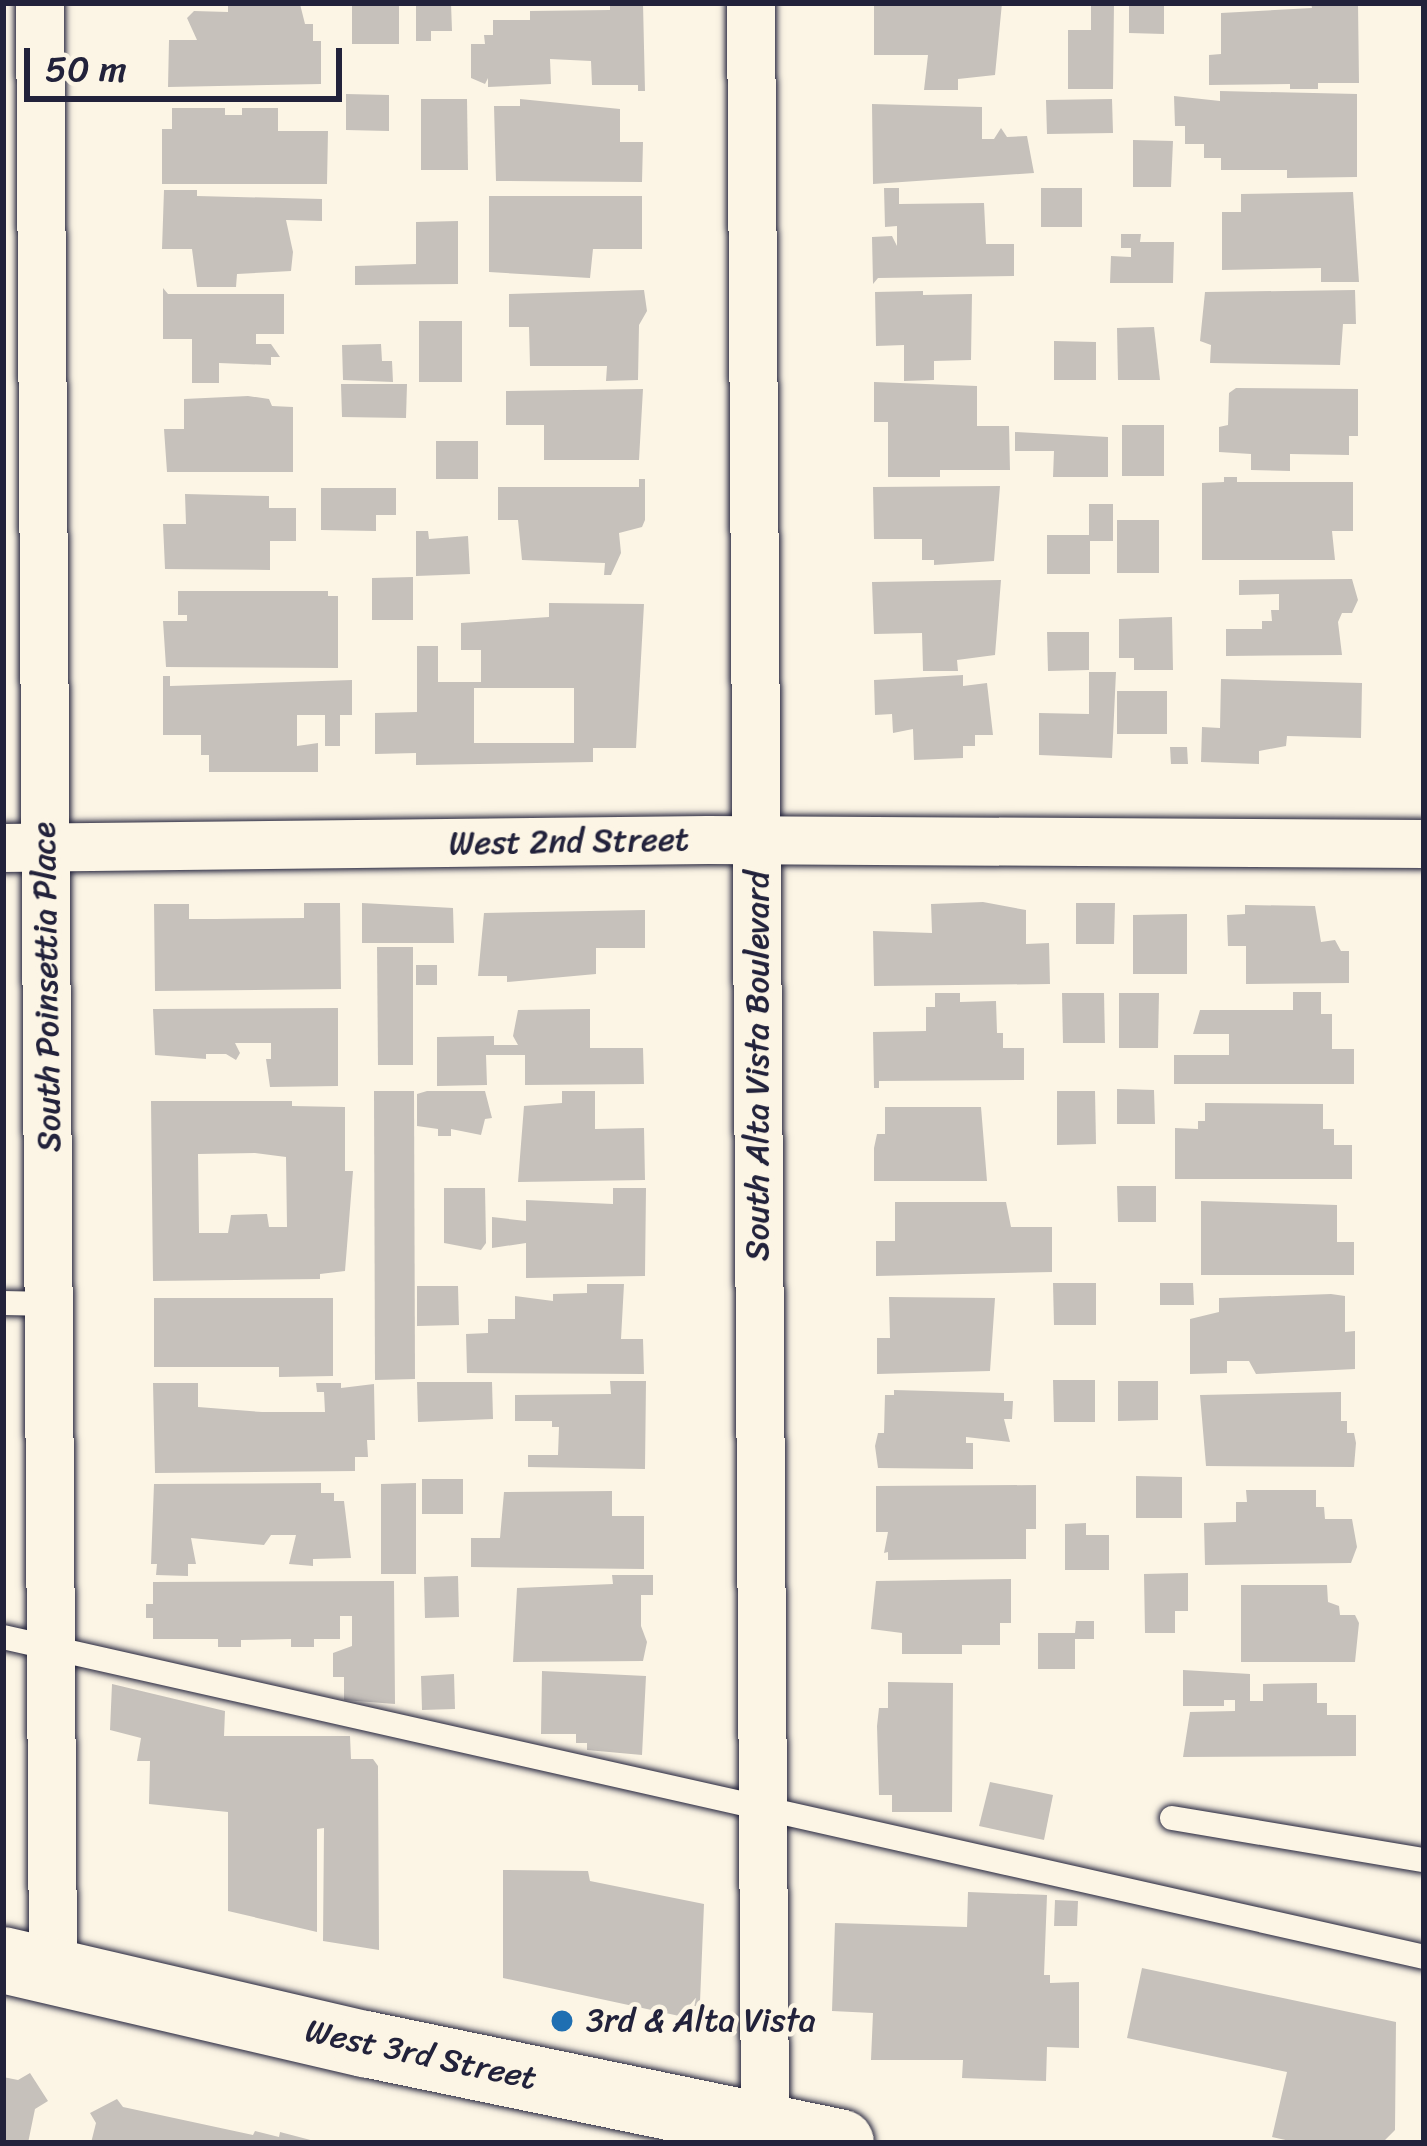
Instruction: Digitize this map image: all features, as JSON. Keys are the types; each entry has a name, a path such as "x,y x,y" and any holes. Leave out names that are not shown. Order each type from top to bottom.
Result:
{"main road":[{"name":"West 3rd Street","path":"28,1966 841,2143"}],"street":[{"name":"South Poinsettia Place","path":"28,1966 52,1647 52,1304 23,848 40,3"},
{"name":"South Alta Vista Boulevard","path":"751,3 765,2129"},
{"name":"West 2nd Street","path":"23,848 757,840 1424,844"}],"lane":[{"path":"3,1303 52,1304"},
{"path":"3,1636 1424,1957"},
{"path":"1172,1818 1424,1860"}],"building":[{"path":"352,3 399,3 399,44 352,44"},
{"path":"416,3 451,3 452,31 431,31 431,41 416,41"},
{"path":"610,3 643,3 645,91 638,91 638,85 592,85 591,61 550,59 551,84 488,87 488,78 485,84 471,78 471,44 485,44 484,35 493,35 493,20 530,20 530,11 610,10"},
{"path":"874,3 1002,3 995,75 958,79 958,90 924,90 928,55 874,55"},
{"path":"1091,3 1114,3 1113,89 1068,89 1068,30 1091,30"},
{"path":"1129,3 1164,3 1164,34 1129,33"},
{"path":"1311,3 1358,3 1359,83 1318,83 1318,89 1290,89 1290,84 1209,85 1209,55 1221,54 1221,13 1312,8"},
{"path":"228,4 300,4 305,24 313,24 313,41 321,41 321,84 168,87 169,40 197,40 187,18 194,11 228,12"},
{"path":"1220,91 1357,94 1357,177 1287,178 1287,170 1221,170 1221,158 1204,158 1204,144 1185,144 1185,126 1175,126 1174,96 1220,101"},
{"path":"346,94 389,95 389,131 346,130"},
{"path":"421,99 467,99 468,170 421,170"},
{"path":"520,99 620,109 620,142 643,142 642,182 496,181 494,106 520,106"},
{"path":"1112,99 1113,133 1047,134 1046,100"},
{"path":"872,104 982,107 982,139 994,139 1001,128 1007,137 1027,136 1034,173 873,184"},
{"path":"172,108 225,108 225,115 242,115 242,108 278,108 278,131 328,131 327,184 162,184 162,129 172,129"},
{"path":"1133,140 1173,141 1171,187 1133,187"},
{"path":"884,188 899,188 899,204 984,203 986,244 1014,244 1014,276 878,278 873,284 872,237 892,236 897,246 897,226 885,227"},
{"path":"1041,188 1082,188 1082,227 1041,227"},
{"path":"164,190 197,190 197,196 322,199 322,221 286,220 293,252 291,271 237,274 236,287 197,287 192,249 162,249"},
{"path":"1353,192 1359,282 1321,282 1321,268 1222,270 1222,212 1241,212 1241,194"},
{"path":"489,196 642,196 642,249 593,249 590,278 489,272"},
{"path":"458,221 458,284 355,285 355,266 416,264 416,222"},
{"path":"1121,234 1141,234 1140,242 1174,242 1173,283 1110,283 1111,256 1131,257 1131,248 1121,248"},
{"path":"163,288 168,294 284,294 284,334 256,334 256,344 271,344 280,357 271,357 271,365 219,363 219,383 192,383 192,339 163,339"},
{"path":"644,290 647,311 639,325 638,380 606,381 607,366 530,366 529,327 509,327 509,294"},
{"path":"1355,290 1356,324 1343,324 1340,365 1210,363 1211,345 1200,341 1205,292"},
{"path":"923,291 923,295 972,294 971,360 934,361 934,380 904,381 904,345 876,346 875,292"},
{"path":"419,321 462,321 462,382 419,382"},
{"path":"1154,327 1160,380 1118,380 1117,328"},
{"path":"1054,341 1096,342 1096,380 1054,380"},
{"path":"381,344 382,361 392,361 393,382 343,380 342,345"},
{"path":"874,382 977,386 977,426 1009,426 1010,470 940,470 940,477 888,477 888,422 874,422"},
{"path":"341,384 407,384 406,418 342,417"},
{"path":"1236,388 1358,389 1358,436 1349,436 1349,455 1290,454 1290,471 1251,470 1251,454 1219,452 1219,427 1228,425 1229,393"},
{"path":"643,389 639,460 544,460 544,425 506,425 506,391"},
{"path":"184,399 269,399 272,406 293,407 293,472 167,472 164,429 184,429"},
{"path":"1122,425 1164,425 1164,476 1122,476"},
{"path":"1015,432 1108,437 1108,477 1053,477 1054,451 1015,451"},
{"path":"436,441 478,441 478,479 436,479"},
{"path":"1224,477 1237,477 1237,482 1353,482 1353,531 1332,531 1335,560 1202,560 1202,483 1224,482"},
{"path":"639,479 645,479 645,520 642,527 619,533 621,553 611,575 604,575 605,563 522,560 518,520 498,520 498,487 639,487"},
{"path":"1000,486 994,561 934,565 934,560 922,560 922,539 874,539 873,487"},
{"path":"321,488 396,488 396,515 376,515 376,531 321,530"},
{"path":"185,494 269,496 269,508 296,508 296,541 270,541 270,570 165,569 163,524 186,524"},
{"path":"1089,504 1113,504 1113,541 1090,541 1090,574 1047,574 1047,535 1089,535"},
{"path":"1117,520 1159,520 1159,573 1117,573"},
{"path":"416,531 428,531 429,539 468,536 470,574 416,576"},
{"path":"413,577 413,620 372,620 372,578"},
{"path":"1352,579 1358,600 1352,613 1342,613 1338,622 1342,655 1226,656 1226,629 1262,629 1262,621 1272,621 1271,610 1279,610 1279,594 1239,595 1239,580"},
{"path":"1001,580 995,655 957,660 958,671 923,671 922,633 874,634 872,582"},
{"path":"178,591 328,591 328,596 338,596 338,668 166,667 163,621 187,621 187,615 178,615"},
{"path":"549,603 644,604 636,748 593,748 593,762 416,765 416,753 375,754 375,713 417,712 417,646 438,646 438,682 481,682 481,650 461,650 461,623 549,617","holes":["474,688 574,688 574,743 474,743"]},
{"path":"1172,617 1173,670 1134,670 1134,658 1119,658 1119,619"},
{"path":"1047,632 1089,632 1089,670 1048,671"},
{"path":"1089,672 1116,672 1112,758 1039,755 1039,713 1089,714"},
{"path":"963,675 963,686 987,683 993,735 975,735 975,746 963,746 963,758 914,760 913,729 893,733 892,714 875,715 874,680"},
{"path":"163,676 170,676 170,686 352,680 352,715 340,715 340,746 325,746 325,715 297,715 297,746 318,743 318,772 209,772 209,755 201,755 201,735 163,735"},
{"path":"1221,679 1362,683 1361,738 1287,736 1286,746 1259,751 1259,764 1201,762 1202,727 1220,728"},
{"path":"1117,691 1167,691 1167,734 1117,734"},
{"path":"1170,747 1187,747 1188,764 1171,764"},
{"path":"983,902 1026,910 1026,944 1049,943 1050,984 874,986 873,931 932,933 931,904"},
{"path":"304,903 340,903 341,989 155,991 154,904 189,904 189,919 216,919 304,918"},
{"path":"362,903 453,908 454,943 362,943"},
{"path":"1076,903 1115,903 1114,944 1076,944"},
{"path":"1245,905 1315,906 1321,942 1335,940 1341,951 1349,951 1349,983 1246,984 1246,946 1228,946 1227,915 1245,914"},
{"path":"645,910 645,948 596,948 596,974 507,982 507,976 478,976 484,913"},
{"path":"1187,914 1187,974 1133,974 1133,915"},
{"path":"377,947 413,947 413,1065 378,1065"},
{"path":"416,965 437,965 437,985 416,985"},
{"path":"1293,992 1321,992 1321,1014 1332,1014 1332,1049 1354,1049 1354,1084 1174,1084 1174,1055 1229,1055 1229,1034 1193,1034 1200,1010 1293,1010"},
{"path":"935,993 960,993 960,1002 996,1001 997,1033 1003,1033 1003,1048 1024,1048 1024,1080 879,1081 879,1088 874,1088 873,1032 926,1031 926,1007 935,1007"},
{"path":"1062,993 1104,993 1105,1043 1063,1043"},
{"path":"1119,993 1159,993 1158,1048 1119,1048"},
{"path":"338,1008 338,1086 270,1087 266,1059 271,1059 271,1043 235,1043 240,1053 236,1060 226,1054 206,1054 206,1059 155,1055 153,1009"},
{"path":"590,1009 590,1048 643,1048 644,1084 525,1085 525,1055 486,1055 487,1085 437,1086 437,1037 494,1036 494,1045 518,1045 513,1036 518,1010"},
{"path":"1117,1089 1154,1090 1155,1124 1117,1124"},
{"path":"374,1091 414,1091 415,1379 375,1380"},
{"path":"485,1091 492,1118 485,1119 481,1135 451,1129 451,1136 438,1136 438,1129 417,1126 417,1094"},
{"path":"562,1091 595,1091 595,1129 644,1128 645,1180 518,1182 524,1106 562,1103"},
{"path":"1057,1091 1095,1091 1096,1144 1057,1145"},
{"path":"151,1101 292,1101 292,1106 345,1107 345,1171 353,1171 345,1271 320,1274 320,1279 153,1281","holes":["198,1154 286,1157 287,1227 269,1227 267,1214 231,1215 228,1233 199,1233"]},
{"path":"1205,1103 1323,1104 1323,1129 1334,1129 1334,1145 1352,1145 1352,1179 1175,1179 1175,1128 1198,1129 1198,1121 1205,1121"},
{"path":"885,1107 981,1107 987,1181 874,1181 874,1148 877,1134 885,1134"},
{"path":"1117,1186 1156,1186 1156,1222 1118,1222"},
{"path":"444,1188 485,1188 486,1243 481,1250 444,1243"},
{"path":"613,1188 646,1188 645,1276 526,1278 526,1243 492,1248 492,1217 526,1221 526,1200 613,1204"},
{"path":"1201,1201 1337,1205 1337,1242 1354,1242 1354,1275 1201,1275"},
{"path":"895,1202 1006,1202 1011,1227 1052,1227 1052,1272 876,1276 876,1241 895,1241"},
{"path":"1053,1283 1096,1283 1096,1325 1054,1325"},
{"path":"1160,1283 1193,1283 1194,1305 1160,1305"},
{"path":"587,1284 624,1284 621,1339 643,1339 644,1374 467,1373 466,1334 488,1333 488,1319 515,1319 515,1296 553,1301 553,1294 587,1293"},
{"path":"417,1286 458,1286 459,1325 417,1326"},
{"path":"1345,1296 1345,1332 1355,1331 1355,1369 1256,1374 1249,1361 1227,1361 1227,1373 1190,1374 1190,1319 1219,1312 1219,1298"},
{"path":"889,1297 995,1298 990,1371 877,1374 877,1338 890,1338"},
{"path":"154,1298 333,1298 333,1376 279,1377 279,1367 154,1367"},
{"path":"1053,1380 1095,1380 1095,1422 1054,1422"},
{"path":"610,1381 646,1381 645,1469 528,1467 528,1455 558,1455 559,1427 552,1427 552,1421 515,1421 515,1395 611,1394"},
{"path":"1118,1381 1158,1381 1158,1420 1118,1421"},
{"path":"417,1382 492,1382 493,1419 418,1422"},
{"path":"153,1383 198,1383 198,1407 262,1412 325,1412 324,1392 317,1392 316,1383 341,1383 341,1388 374,1384 375,1440 367,1440 368,1457 355,1457 355,1471 155,1473"},
{"path":"894,1390 1004,1393 1004,1401 1013,1401 1012,1419 1004,1419 1010,1442 966,1437 966,1443 973,1443 973,1469 878,1468 875,1446 878,1433 884,1433 885,1395 894,1395"},
{"path":"1341,1392 1341,1421 1347,1421 1347,1433 1354,1433 1356,1443 1354,1467 1206,1466 1200,1395"},
{"path":"1136,1476 1182,1477 1182,1518 1136,1518"},
{"path":"422,1479 463,1479 463,1514 422,1514"},
{"path":"321,1483 321,1493 334,1493 334,1501 344,1501 351,1558 313,1559 313,1566 289,1564 296,1535 271,1535 264,1545 191,1538 196,1564 188,1564 188,1576 156,1575 157,1564 151,1564 154,1484"},
{"path":"416,1483 416,1574 381,1574 381,1484"},
{"path":"1036,1485 1036,1529 1026,1529 1026,1559 888,1560 888,1552 884,1553 888,1532 876,1532 876,1486"},
{"path":"1246,1490 1316,1490 1316,1507 1324,1507 1325,1519 1352,1519 1357,1547 1351,1563 1205,1565 1204,1523 1236,1522 1236,1502 1247,1502"},
{"path":"612,1491 612,1516 644,1516 644,1569 471,1567 471,1538 500,1538 504,1492"},
{"path":"1086,1523 1086,1535 1109,1535 1109,1570 1065,1570 1065,1524"},
{"path":"1188,1573 1188,1611 1175,1611 1175,1633 1145,1633 1144,1574"},
{"path":"612,1575 653,1575 653,1595 641,1595 641,1626 647,1642 643,1661 513,1662 517,1588 613,1584"},
{"path":"458,1576 459,1617 425,1618 424,1577"},
{"path":"1011,1579 1011,1623 1000,1623 1000,1645 962,1645 962,1654 902,1654 902,1633 871,1629 876,1581"},
{"path":"394,1581 395,1704 344,1700 344,1677 333,1677 333,1653 352,1646 352,1616 340,1616 340,1639 314,1639 314,1647 291,1647 291,1639 241,1640 241,1647 218,1647 218,1639 153,1639 153,1618 146,1618 146,1604 153,1604 153,1582"},
{"path":"1241,1585 1327,1585 1328,1602 1339,1606 1340,1615 1355,1615 1359,1623 1355,1662 1241,1662"},
{"path":"1076,1621 1094,1621 1094,1639 1075,1639 1075,1669 1038,1669 1038,1633 1075,1633"},
{"path":"1183,1670 1250,1674 1250,1701 1263,1701 1263,1684 1317,1683 1317,1703 1327,1703 1327,1715 1356,1715 1356,1756 1183,1757 1190,1712 1235,1711 1235,1700 1224,1700 1224,1706 1183,1706"},
{"path":"542,1671 646,1676 642,1755 587,1750 587,1743 576,1743 576,1734 541,1734"},
{"path":"454,1674 455,1709 422,1710 421,1676"},
{"path":"888,1682 953,1683 952,1812 892,1812 892,1795 879,1795 877,1726 879,1708 888,1708"},
{"path":"112,1684 225,1711 224,1736 350,1736 351,1759 373,1759 378,1766 379,1950 323,1941 324,1828 317,1829 317,1932 228,1911 228,1812 149,1804 150,1761 137,1761 141,1738 110,1730"},
{"path":"990,1782 1053,1795 1044,1840 979,1826"},
{"path":"503,1870 588,1871 590,1881 704,1904 700,2002 684,2017 503,1978"},
{"path":"968,1892 1047,1895 1044,1975 1050,1975 1050,1983 1079,1982 1079,2048 1047,2047 1046,2081 962,2078 963,2060 871,2060 873,2013 832,2011 835,1923 967,1927"},
{"path":"1055,1900 1078,1901 1077,1926 1054,1926"},
{"path":"1142,1968 1396,2022 1395,2130 1382,2143 1299,2143 1272,2137 1287,2072 1127,2038"},
{"path":"30,2073 48,2101 35,2109 28,2143 3,2143 3,2077 18,2080"},
{"path":"117,2099 123,2107 253,2135 255,2131 279,2137 280,2132 322,2143 91,2143 96,2123 90,2113"}],"place":[{"name":"3rd & Alta Vista","path":"562,2021"}]}
